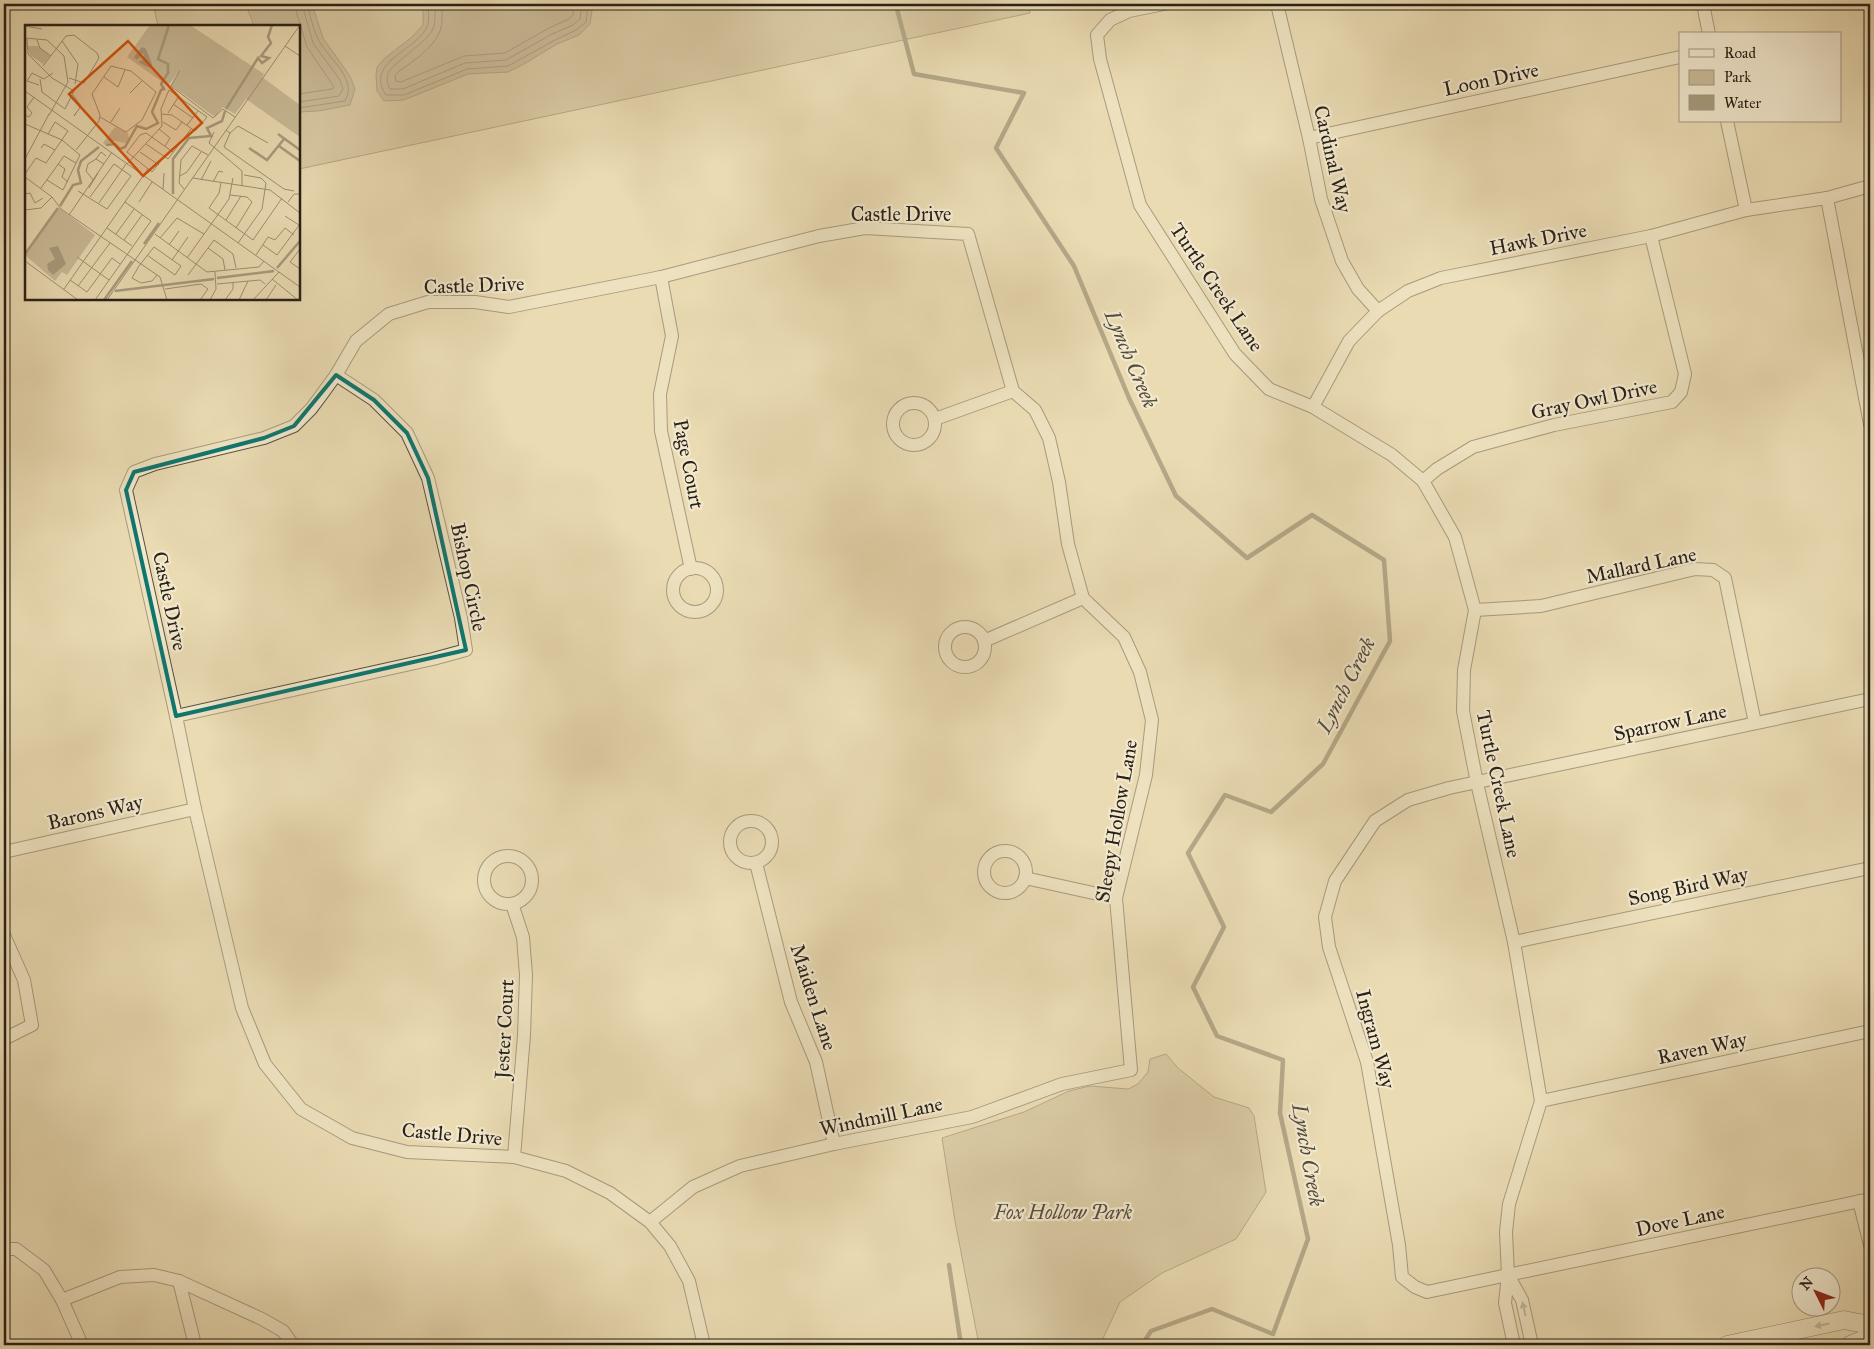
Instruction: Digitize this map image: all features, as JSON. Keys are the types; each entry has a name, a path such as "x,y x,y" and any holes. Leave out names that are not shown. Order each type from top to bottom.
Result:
{"main road":[{"path":"1727,1345 1844,1320 1870,1325"},
{"path":"1850,1345 1870,1337"}],"street":[{"name":"Turtle Creek Lane","path":"1164,4 1129,11 1110,20 1097,35 1100,59 1140,205 1235,354 1269,389 1313,407 1392,454 1423,481 1455,537 1475,610 1464,670 1463,711 1477,783 1514,942 1541,1100 1509,1204 1506,1232 1508,1275 1505,1303 1514,1345"},
{"name":"Cardinal Way","path":"1277,4 1309,138 1321,199 1342,261 1358,289 1378,311"},
{"path":"1703,4 1709,32"},
{"name":"Loon Drive","path":"1309,138 1679,57"},
{"path":"1728,122 1746,210"},
{"name":"Hawk Drive","path":"1313,407 1349,341 1378,311 1408,291 1441,278 1651,236 1746,210 1827,198 1870,186"},
{"path":"1827,198 1870,424"},
{"name":"Castle Drive","path":"704,1345 689,1281 670,1246 650,1222 610,1193 566,1171 514,1157 407,1152 352,1138 301,1109 265,1064 242,1008 195,810 126,490 134,472 154,464 264,438 294,426 311,409 336,375 356,341 390,314 428,302 473,302 509,308 661,277 819,236 864,228 968,234 1013,391"},
{"name":"Gray Owl Drive","path":"1423,481 1437,469 1473,447 1554,425 1672,402 1681,392 1685,374 1651,236"},
{"name":"Page Court","path":"661,277 672,336 660,394 661,431 691,569"},
{"name":"Bishop Circle","path":"176,716 466,650 461,618 428,478 407,433 374,400 336,375"},
{"path":"935,419 1013,391"},
{"name":"Sleepy Hollow Lane","path":"1013,391 1035,410 1049,438 1059,482 1068,544 1084,598 1124,636 1140,672 1152,720 1146,775 1116,898 1131,1070"},
{"name":"Mallard Lane","path":"1475,610 1541,606 1695,569 1713,570 1725,578 1755,723"},
{"path":"984,641 1084,598"},
{"name":"Sparrow Lane","path":"1477,783 1870,699"},
{"name":"Ingram Way","path":"1477,783 1449,788 1408,800 1375,821 1335,881 1325,917 1329,948 1367,1062 1399,1245 1402,1277 1415,1287 1427,1292 1508,1275"},
{"name":"Barons Way","path":"4,852 195,810"},
{"name":"Maiden Lane","path":"756,863 791,1002 816,1062 834,1144"},
{"name":"Song Bird Way","path":"1514,942 1870,868"},
{"path":"1025,878 1116,898"},
{"name":"Jester Court","path":"512,904 523,937 526,975 524,1035 514,1157"},
{"path":"4,935 24,980 32,1025 4,1039"},
{"name":"Raven Way","path":"1541,1100 1870,1031"},
{"name":"Windmill Lane","path":"650,1222 693,1187 740,1166 834,1144 972,1117 1062,1084 1131,1070"},
{"path":"1864,1200 1870,1245"},
{"name":"Dove Lane","path":"1508,1275 1864,1200"},
{"path":"4,1249 16,1249 44,1270 62,1300 82,1345"},
{"name":"Turtle Creek Lane","path":"1508,1275 1522,1300 1532,1345"},
{"path":"62,1300 75,1293 120,1277 154,1276 179,1281 262,1319 283,1331 293,1345"},
{"path":"179,1281 195,1345"}],"highlighted area":[{"path":"336,375 374,400 407,433 428,478 466,650 176,716 126,490 134,472 264,438 294,426"}],"green space":[{"path":"153,4 1028,4 1030,13 300,169 300,25 158,25"},
{"name":"Fox Hollow Park","path":"1166,1054 1178,1068 1214,1097 1249,1108 1254,1116 1266,1192 1236,1239 1162,1273 1120,1302 1100,1345 979,1345 955,1221 942,1138 1024,1112 1069,1091 1090,1086 1128,1089 1138,1084 1148,1072 1150,1059"}],"water":[{"path":"245,4 312,4 323,38 350,76 355,89 350,105 318,111 300,112 300,25 253,25"},
{"path":"423,4 593,4 590,24 579,35 557,44 508,72 468,74 404,100 384,101 377,91 377,67 423,25"}],"waterway":[{"name":"Lynch Creek","path":"893,4 897,9 914,74 1024,93 996,148 1074,266 1129,398 1176,496 1247,558 1312,515 1384,560 1390,641 1323,764 1271,812 1225,795 1188,853 1224,927 1193,987 1217,1036 1283,1060 1280,1113 1308,1239 1273,1334 1212,1309 1151,1331 1142,1345"},
{"path":"949,1265 961,1345"}]}
